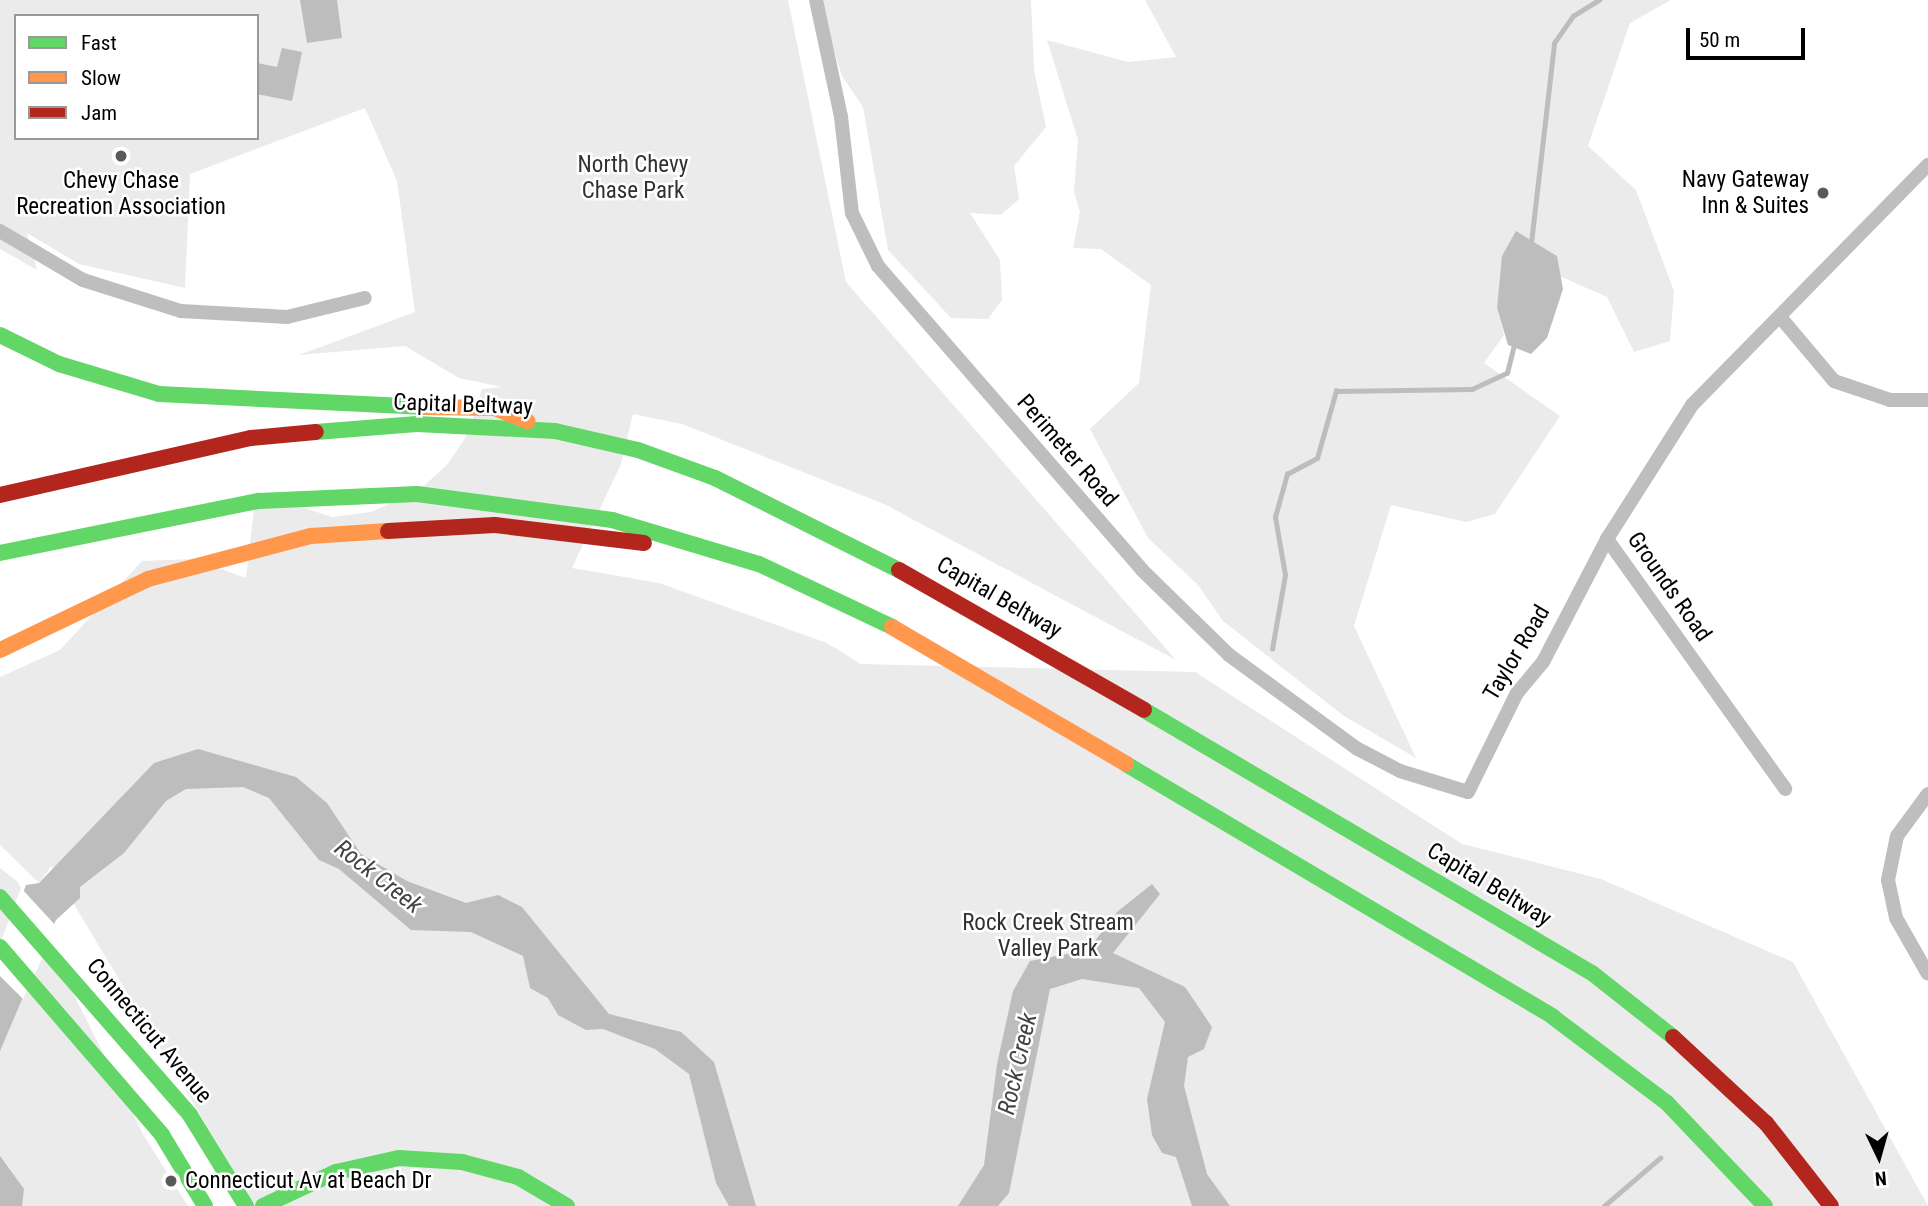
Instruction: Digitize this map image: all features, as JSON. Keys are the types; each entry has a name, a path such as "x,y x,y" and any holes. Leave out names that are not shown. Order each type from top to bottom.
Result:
{"main road":[{"path":"0,335 59,364 159,394 284,404 495,408 555,431"},
{"name":"Capital Beltway","path":"0,495 196,449 335,428 430,424 555,431 638,450 715,478 860,546 1512,924 1651,1015 1706,1063 1766,1123 1831,1206"},
{"path":"0,553 259,501 417,494 612,520 759,564 916,639 1553,1017 1667,1102 1765,1206"},
{"path":"0,650 100,599 197,561 364,530 495,525 759,564"},
{"name":"Connecticut Avenue","path":"0,897 71,972 190,1115 246,1206"},
{"path":"0,947 60,1012 162,1135 205,1206"},
{"path":"263,1206 336,1172 399,1158 462,1162 519,1178 567,1206"}],"street":[{"name":"Perimeter Road","path":"816,0 841,117 852,213 878,266 1142,570 1229,655 1356,748 1400,771 1468,792"},
{"path":"1928,165 1781,318 1834,381 1890,400 1928,400"},
{"path":"0,231 83,280 181,311 287,317 365,298"},
{"name":"Grounds Road","path":"1781,318 1692,405 1607,539 1785,789"},
{"name":"Taylor Road","path":"1468,792 1517,693 1543,662 1607,539"},
{"path":"1928,794 1896,836 1888,880 1896,918 1928,974"}],"green space":[{"name":"Rock Creek Stream Valley Park","path":"0,0 788,0 846,282 1176,660 884,504 682,424 633,414 621,464 572,568 659,583 827,643 861,664 1195,672 1462,844 1601,879 1793,962 1928,1206 255,1206 51,866 39,883 0,845 0,677 60,650 142,561 193,559 246,578 256,492 332,517 371,512 418,491 447,465 469,432 482,389 502,387 459,378 405,346 299,355 415,312 397,181 365,108 190,174 185,288 79,264 27,233 37,270 0,249"},
{"path":"818,0 1031,0 1034,70 1046,127 1014,166 1019,199 1001,215 970,213 1000,260 1002,300 988,319 951,318 888,250 863,107 842,76"},
{"path":"1145,0 1671,0 1630,23 1588,146 1636,190 1674,291 1670,341 1634,352 1607,297 1557,275 1557,256 1524,237 1497,308 1504,335 1484,363 1560,416 1495,514 1466,522 1391,505 1354,626 1416,758 1344,716 1223,621 1198,585 1148,538 1090,429 1139,383 1151,285 1101,249 1073,248 1080,212 1074,192 1078,140 1047,40 1128,62 1176,57"},
{"path":"0,868 18,882 144,1136 188,1206 0,1206"}],"water":[{"path":"300,0 337,0 342,38 307,43"},
{"path":"282,48 302,52 292,101 259,94 259,63 277,67"},
{"path":"1516,231 1557,256 1563,289 1547,338 1531,354 1508,345 1497,308 1502,256"},
{"name":"Rock Creek","path":"198,749 296,777 327,803 361,854 407,881 466,903 498,895 522,907 609,1014 681,1032 714,1062 756,1206 729,1206 716,1183 689,1074 655,1049 603,1029 586,1030 558,1015 548,998 530,988 523,956 471,932 411,930 339,869 319,860 269,798 243,787 186,789 166,801 124,853 80,887 80,898 56,920 0,1051 0,954 26,885 39,883 154,763"},
{"name":"Rock Creek","path":"1152,884 1160,894 1113,953 1185,987 1212,1027 1204,1049 1188,1057 1184,1086 1207,1174 1230,1206 1192,1206 1176,1157 1162,1153 1152,1135 1147,1099 1165,1022 1139,988 1082,979 1050,989 1009,1193 998,1206 958,1206 984,1165 997,1064 1013,991 1030,961 1088,950 1117,912"},
{"path":"0,1156 24,1189 22,1206 0,1206"}],"pier":[{"path":"21,888 57,927 23,999 0,976 0,944"}],"waterway":[{"path":"1531,243 1554,43 1573,16 1599,0"},
{"path":"1272,649 1285,575 1275,517 1287,474 1317,458 1336,391 1472,389 1507,373 1514,344"},
{"path":"1604,1206 1660,1158"}],"traffic: fast":[{"path":"0,335 59,364 159,394 421,407"},
{"path":"316,432 417,424 555,431 638,450 715,478 899,570"},
{"path":"0,553 259,501 417,494 612,520 759,564 892,627"},
{"path":"1144,710 1592,973 1673,1037"},
{"path":"1126,764 1553,1017 1667,1103 1765,1206"},
{"path":"0,897 190,1115 246,1206"},
{"path":"0,947 162,1135 205,1206"},
{"path":"263,1206 336,1172 399,1158 462,1162 518,1177 567,1206"}],"traffic: slow":[{"path":"421,407 495,408 528,421"},
{"path":"0,650 148,579 311,536 388,531"},
{"path":"892,627 1126,764"}],"traffic: jam":[{"path":"0,495 251,438 316,432"},
{"path":"388,531 495,525 644,543"},
{"path":"899,570 1144,710"},
{"path":"1673,1037 1766,1123 1831,1206"}],"place":[{"name":"Chevy Chase Recreation Association","path":"121,156"},
{"name":"Navy Gateway Inn & Suites","path":"1823,193"},
{"name":"Connecticut Av at Beach Dr","path":"171,1181"}],"park label":[{"name":"North Chevy Chase Park","path":"633,178"}]}
